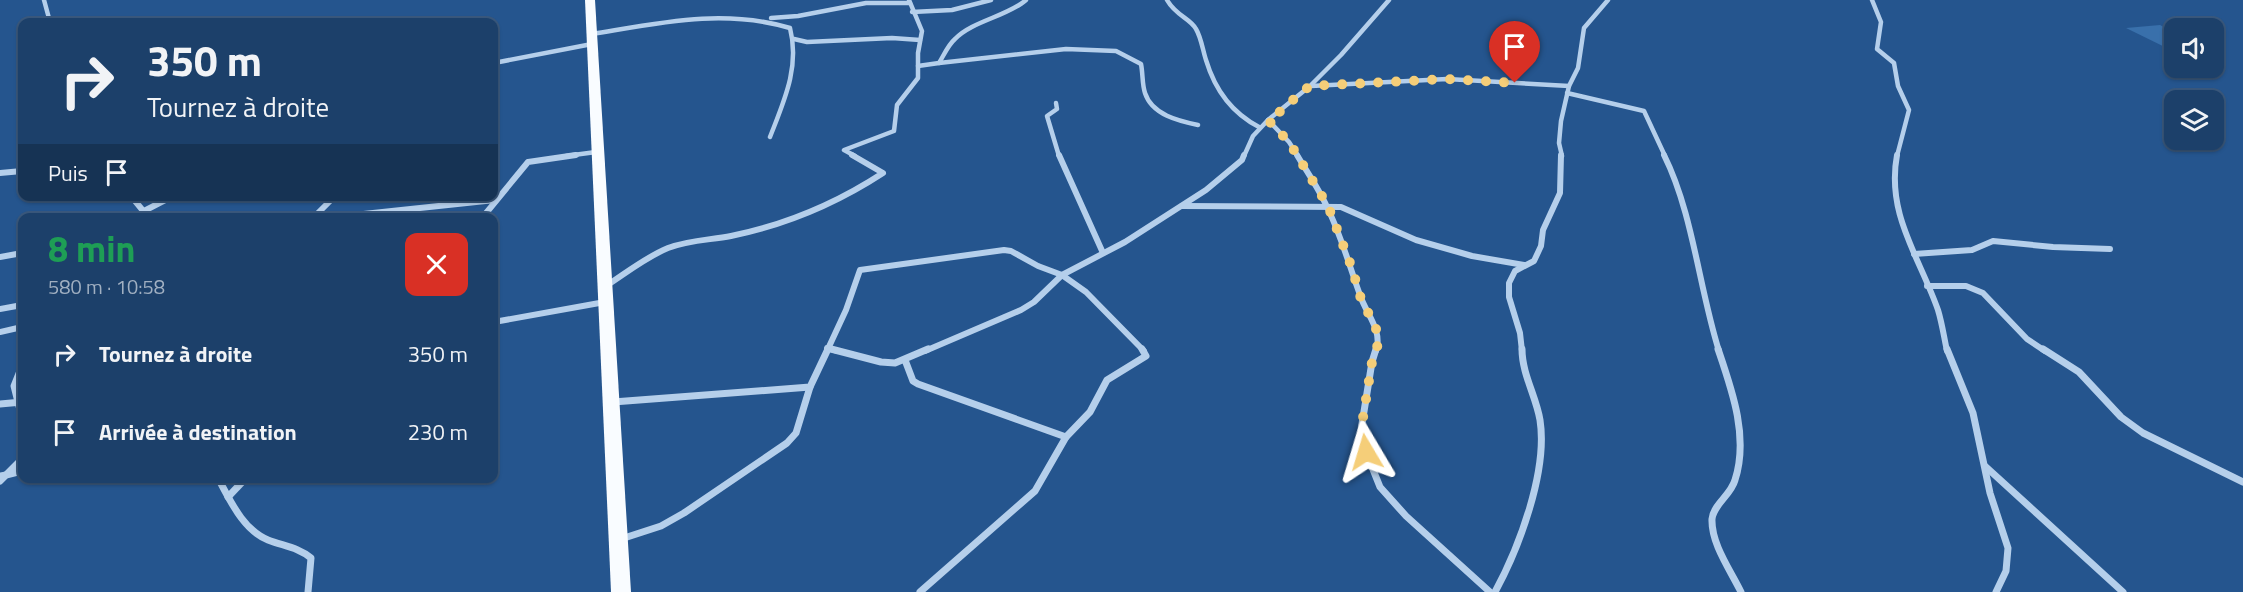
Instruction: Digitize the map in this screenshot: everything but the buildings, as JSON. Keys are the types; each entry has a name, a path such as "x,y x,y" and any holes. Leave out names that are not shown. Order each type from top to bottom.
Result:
{"main road":[{"path":"590,0 596,152 606,294 621,592"}],"street":[{"path":"44,0 49,18"},
{"path":"912,12 952,10 992,0"},
{"path":"939,63 955,38 997,15 1017,9 1026,0"},
{"path":"1167,0 1173,11 1196,28 1209,71 1224,99 1241,118 1259,127"},
{"path":"827,348 881,362 895,363 1034,302 1062,274 1103,253 1182,206 1242,160 1259,127 1278,114 1341,56 1389,0"},
{"path":"1495,592 1521,533 1532,497 1541,429 1522,362 1521,335 1510,303 1511,275 1534,261 1541,246 1543,230 1560,193 1562,158 1559,143 1568,89 1578,68 1584,28 1608,0"},
{"path":"1872,0 1881,22 1877,49 1894,60 1897,67 1897,84 1909,110 1895,152 1894,193 1898,210 1938,311 1948,354 1973,413 1990,493 2008,548 2006,571 1996,592"},
{"path":"1875,8 1881,0"},
{"path":"498,62 592,39 709,18 798,16 866,3 909,1 922,31 918,78 897,105 894,131 844,150 883,173 876,178 832,200 759,229 670,247 639,262 606,294 498,321"},
{"path":"754,18 790,28 794,39 795,67 770,137"},
{"path":"794,39 807,42 920,40"},
{"path":"918,66 1066,48 1120,52 1132,61 1141,64 1146,96 1155,106 1174,119 1198,125"},
{"path":"1310,86 1447,79 1568,89 1644,111 1651,133 1666,154 1692,239 1709,320 1733,399 1740,444 1735,478 1725,501 1716,507 1712,520 1716,538 1741,592"},
{"path":"1056,103 1057,109 1047,116 1056,147 1103,253"},
{"path":"1268,120 1289,142 1328,206 1352,268 1360,296 1377,331 1379,341 1372,362 1361,430 1366,452 1380,487 1406,516 1490,592"},
{"path":"498,197 528,162 596,152"},
{"path":"0,173 18,171"},
{"path":"135,201 145,213"},
{"path":"148,213 166,201"},
{"path":"317,213 330,201"},
{"path":"373,213 486,201"},
{"path":"1182,206 1341,207 1416,240 1472,256 1525,265"},
{"path":"1914,254 1972,250 1994,241 2053,247 2110,249"},
{"path":"617,540 661,526 684,513 787,443 796,433 810,387 846,310 860,270 1004,250 1011,251 1038,266 1062,274 1086,292 1144,351 1146,356 1107,380 1090,412 1066,437 1035,491 920,592"},
{"path":"0,257 18,254"},
{"path":"1927,286 1976,288 2027,339 2079,372 2121,417 2143,433 2243,482"},
{"path":"0,309 18,306"},
{"path":"0,332 18,328"},
{"path":"905,360 913,381 918,384 1066,437"},
{"path":"18,376 14,386 18,395"},
{"path":"612,402 810,387"},
{"path":"0,404 18,402"},
{"path":"2,477 18,463"},
{"path":"1984,467 2050,523 2123,592"},
{"path":"2,477 18,472"},
{"path":"220,483 228,498 256,534 304,550 311,558 308,592"},
{"path":"228,498 242,483"}],"shaded area":[{"path":"2160,25 2164,27 2164,47 2126,28"}],"route":[{"path":"1366,452 1361,430 1372,362 1379,341 1377,331 1360,296 1352,268 1328,206 1289,142 1268,120 1310,86 1447,79 1515,83"}]}
